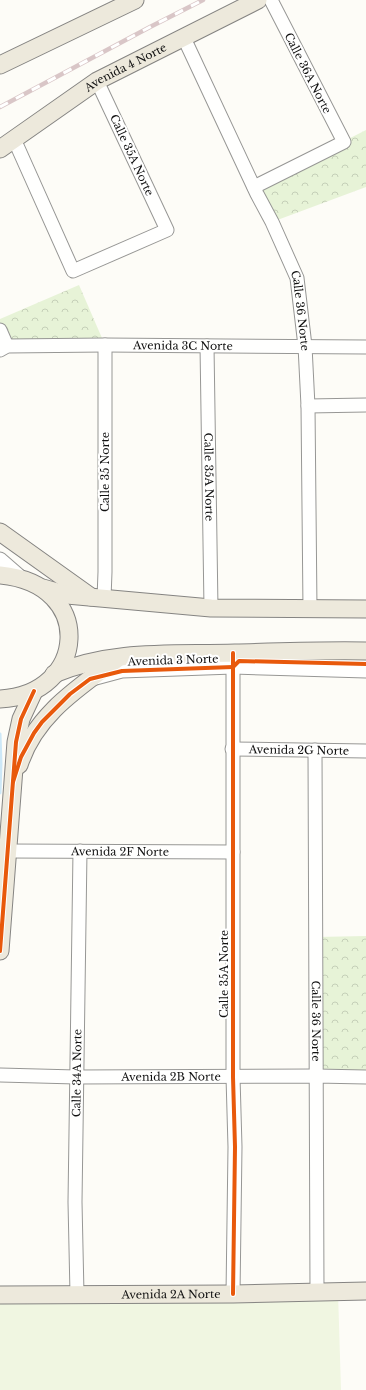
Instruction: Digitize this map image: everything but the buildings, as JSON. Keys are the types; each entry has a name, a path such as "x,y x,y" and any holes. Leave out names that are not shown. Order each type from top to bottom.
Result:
{"main road":[{"path":"0,65 135,0"},
{"name":"Avenida 4 Norte","path":"0,149 97,81 258,0"},
{"path":"0,532 98,598"},
{"path":"0,575 23,579 43,588 67,595 98,598 211,608 366,609"},
{"path":"0,699 18,696 34,691 46,683 62,663 68,650 70,632 66,616 56,599 43,588"},
{"name":"Avenida 3 Norte","path":"54,674 84,663 120,656 151,654 233,660 303,651 366,651"},
{"path":"13,782 21,757 42,722 70,694 120,656"},
{"path":"0,951 16,742 21,719 34,691"},
{"name":"Avenida 2A Norte","path":"0,1294 77,1289 317,1287 366,1281"},
{"name":"Avenida 2A Norte","path":"0,1284 77,1289"},
{"name":"Avenida 2A Norte","path":"317,1287 366,1292"}],"street":[{"name":"Calle 36A Norte","path":"254,187 344,142 271,0"},
{"name":"Calle 36 Norte","path":"184,38 272,222 297,278 305,346 308,406 310,609"},
{"name":"Calle 35A Norte","path":"14,139 73,271 167,230 97,81"},
{"path":"0,330 4,348"},
{"name":"Avenida 3C Norte","path":"4,348 106,345 366,347"},
{"name":"Calle 35 Norte","path":"98,598 105,572 106,345"},
{"name":"Calle 35A Norte","path":"207,346 211,608"},
{"path":"308,406 366,405"},
{"path":"0,559 23,579"},
{"name":"Calle 35A Norte","path":"233,660 233,1077 235,1147 233,1288"},
{"name":"Avenida 3 Norte","path":"90,679 122,671 233,660 366,671"},
{"name":"Avenida 2G Norte","path":"232,749 366,751"},
{"name":"Calle 36 Norte","path":"315,750 317,1287"},
{"name":"Avenida 2F Norte","path":"8,851 233,852"},
{"name":"Calle 34A Norte","path":"77,1289 75,1202 80,851"},
{"name":"Avenida 2B Norte","path":"0,1074 76,1077 366,1077"}],"green space":[{"path":"366,130 366,187 272,222 254,187"},
{"path":"79,285 105,345 7,346 0,330 0,319"},
{"path":"366,936 366,1077 316,1076 316,937"},
{"path":"338,1292 341,1390 0,1390 0,1295"}],"waterway":[{"path":"0,734 0,793"}],"railway":[{"path":"0,107 203,0"}],"cycle path":[{"path":"233,653 233,1077 235,1147 233,1294"},
{"path":"233,667 239,661 366,664"},
{"path":"13,782 21,757 34,733 42,722 70,694 90,679 122,671 233,667"},
{"path":"0,951 16,742 21,719 34,691"}]}
